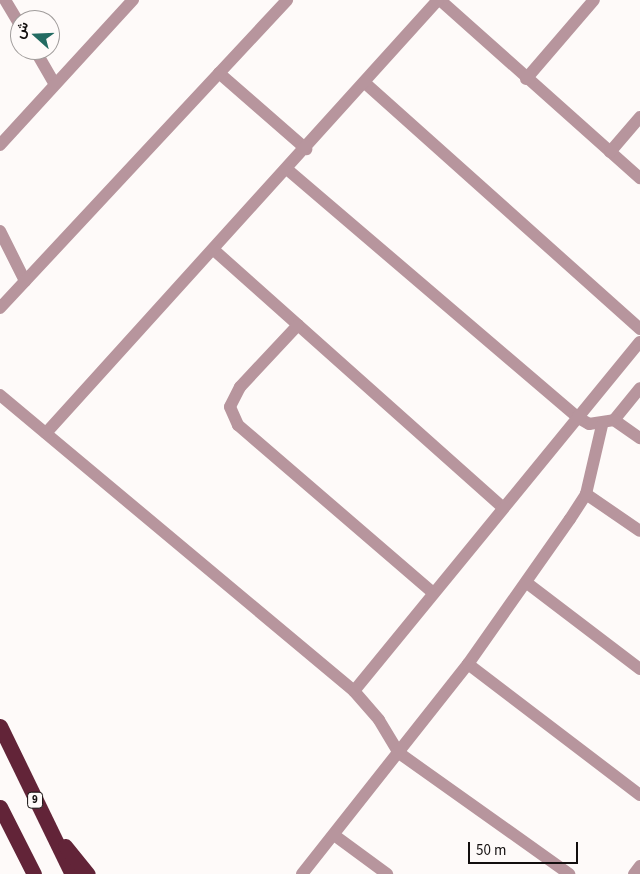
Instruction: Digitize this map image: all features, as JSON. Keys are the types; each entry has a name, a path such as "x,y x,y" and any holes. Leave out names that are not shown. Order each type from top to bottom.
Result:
{"highway":[{"name":"9","path":"0,726 72,874"},
{"path":"0,808 32,874"},
{"name":"9","path":"42,814 88,874"}],"street":[{"path":"0,145 133,0"},
{"path":"0,308 287,0"},
{"path":"46,434 215,251 439,0 640,178"},
{"path":"526,79 594,0"},
{"path":"41,60 56,84"},
{"path":"219,73 306,149"},
{"path":"364,83 640,329"},
{"path":"610,152 640,118"},
{"path":"288,170 577,417 602,425 614,420 640,388"},
{"path":"0,232 25,281"},
{"path":"215,251 502,507"},
{"path":"298,325 240,387 230,407 238,425 432,592"},
{"path":"354,691 432,592 640,342"},
{"path":"0,395 354,691 380,720 399,753 569,874"},
{"path":"614,420 640,438"},
{"path":"302,874 468,664 527,583 586,494 602,425"},
{"path":"586,494 640,531"},
{"path":"527,583 640,669"},
{"path":"468,664 640,795"},
{"path":"334,835 387,874"},
{"path":"634,874 640,866"}]}
